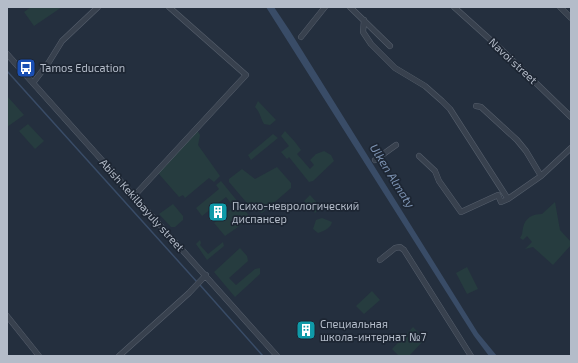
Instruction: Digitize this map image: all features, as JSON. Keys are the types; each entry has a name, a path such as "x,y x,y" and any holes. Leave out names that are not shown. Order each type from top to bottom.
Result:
{"street":[{"path":"33,83 49,62 62,41 98,7"},
{"path":"134,196 246,75 169,7"},
{"path":"301,37 324,7"},
{"path":"350,7 390,46"},
{"name":"Navoi street","path":"454,7 504,52 571,117"},
{"path":"560,7 571,18"},
{"path":"364,20 363,32 371,44 396,68 425,86 450,109 508,199"},
{"name":"Abish Kekilbayuly street","path":"7,54 277,356"},
{"path":"476,106 481,107 517,140 526,151 541,176"},
{"path":"375,160 396,145"},
{"path":"420,156 435,171 461,212 498,195 501,202 508,199 541,176 571,148"},
{"path":"380,260 395,248 400,247 404,250 471,356"},
{"path":"119,356 206,275"},
{"path":"7,316 40,356"}],"green space":[{"path":"31,7 62,7 34,26 24,12"},
{"path":"7,96 24,115 7,127"},
{"path":"258,101 276,120 270,125 264,124 255,107"},
{"path":"28,124 44,141 35,149 19,131"},
{"path":"197,130 200,135 198,145 220,176 214,182 209,178 185,198 183,195 179,197 159,174 160,170"},
{"path":"285,131 301,150 297,154 310,169 314,165 310,160 316,154 324,151 331,155 334,161 313,181 309,182 289,157 287,159 281,152 289,146 281,136"},
{"path":"273,134 278,138 251,160 248,155"},
{"path":"277,167 291,183 291,188 262,213 252,209 229,182 229,179 242,169 255,179"},
{"path":"221,181 251,218 225,236 214,223 234,207 226,197 202,216 196,208 219,189 216,185"},
{"path":"310,195 321,207 315,213 304,201"},
{"path":"555,202 560,230 571,242 571,245 553,265 533,247 525,249 532,242 527,236 523,240 520,238 527,219 535,215 542,214"},
{"path":"173,204 183,216 183,220 175,227 171,227 159,214"},
{"path":"322,218 332,222 329,228 318,233 313,229 316,220"},
{"path":"200,240 200,245 208,254 223,242 224,246 207,260 196,244"},
{"path":"240,248 247,256 248,261 229,278 236,285 255,269 260,268 260,274 235,297 214,272"},
{"path":"467,267 478,289 467,294 456,273"},
{"path":"372,291 380,300 364,314 356,306"},
{"path":"413,327 425,339 409,356 399,356 392,349"}],"water":[{"path":"266,7 274,7 290,31 478,333 497,356 489,356 474,336"}],"waterway":[{"path":"7,71 197,282"},
{"path":"200,285 263,356"}],"place":[{"name":"Tamos Education","path":"26,68"},
{"name":"Психо-неврологический диспансер","path":"218,212"},
{"name":"Специальная школа-интернат №7","path":"306,330"}],"water label":[{"name":"Ulken Almaty","path":"392,176"}]}
